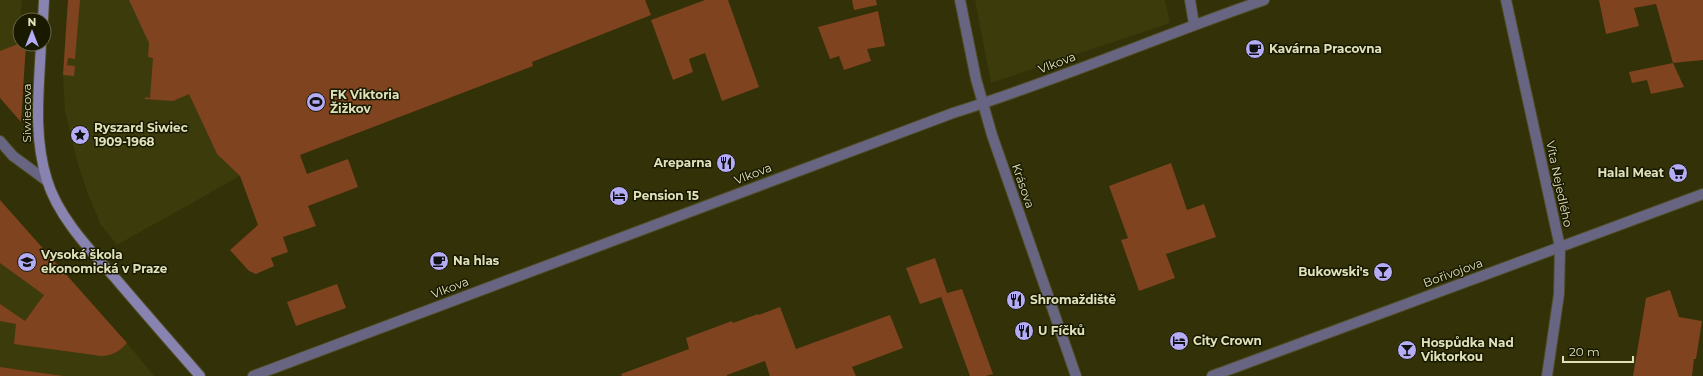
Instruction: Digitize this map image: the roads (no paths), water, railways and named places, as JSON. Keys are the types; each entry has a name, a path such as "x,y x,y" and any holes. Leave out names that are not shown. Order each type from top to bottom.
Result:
{"street":[{"path":"43,12 44,0"},
{"name":"Krásova","path":"960,0 976,79 992,135 1076,376"},
{"path":"1190,0 1194,24"},
{"name":"Vlkova","path":"253,376 953,113 1014,94 1194,24 1264,0"},
{"name":"Víta Nejedlého","path":"1506,0 1560,247 1558,294 1547,376"},
{"name":"Siwiecova","path":"41,52 37,120 39,143 47,181 62,211 82,240 200,376"},
{"path":"0,142 13,156 47,181"},
{"name":"Bořivojova","path":"1212,376 1703,194"}],"place":[{"name":"Kavárna Pracovna","path":"1255,49"},
{"name":"FK Viktoria Žižkov","path":"316,102"},
{"name":"Ryszard Siwiec 1909-1968","path":"80,135"},
{"name":"Areparna","path":"726,163"},
{"name":"Halal Meat","path":"1678,173"},
{"name":"Pension 15","path":"619,196"},
{"name":"Na hlas","path":"439,261"},
{"name":"Vysoká škola ekonomická v Praze","path":"27,262"},
{"name":"Bukowski's","path":"1383,272"},
{"name":"Shromaždiště","path":"1016,300"},
{"name":"U Fíčků","path":"1024,331"},
{"name":"City Crown","path":"1179,341"},
{"name":"Hospůdka Nad Viktorkou","path":"1407,350"}]}
